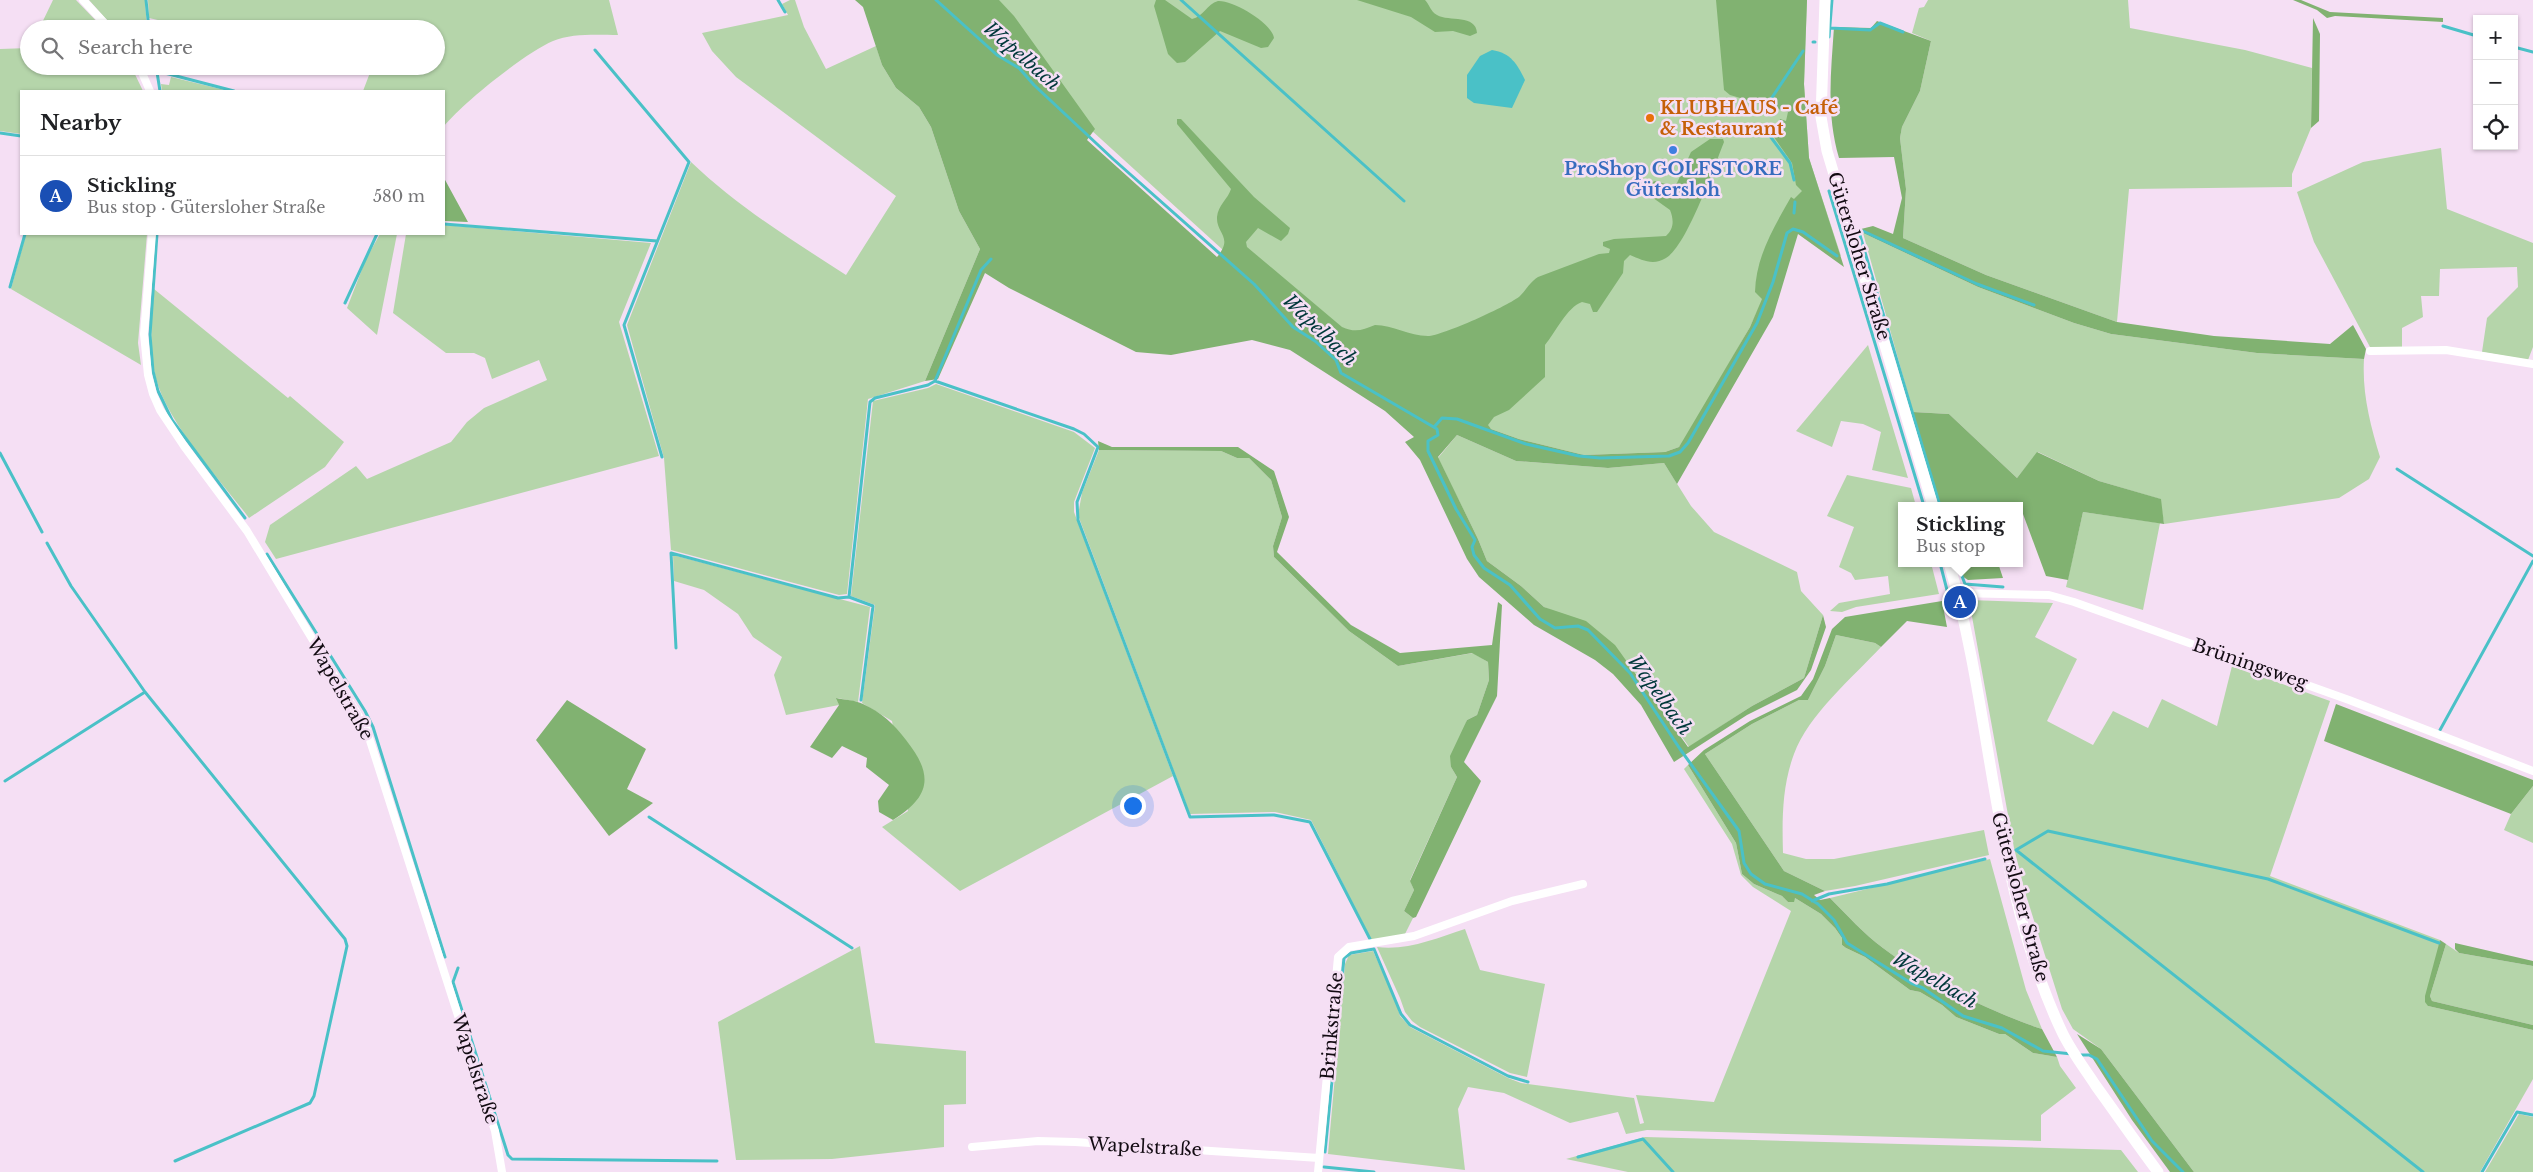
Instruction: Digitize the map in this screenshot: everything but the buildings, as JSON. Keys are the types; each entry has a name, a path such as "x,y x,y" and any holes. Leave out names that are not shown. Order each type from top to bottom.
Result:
{"main road":[{"name":"Gütersloher Straße","path":"1825,0 1821,117 1827,151 1932,502"},
{"name":"Gütersloher Straße","path":"1950,567 1958,594 2005,852 2044,989 2063,1034 2158,1172"}],"street":[{"path":"83,0 102,20"},
{"path":"143,75 150,90"},
{"name":"Wapelstraße","path":"152,235 144,334 148,375 153,394 160,410 184,446 247,531 366,728 495,1132 502,1172"},
{"path":"2370,351 2446,350 2533,364"},
{"name":"Brüningsweg","path":"1958,594 2048,596 2074,602 2350,700 2533,771"},
{"name":"Brinkstraße","path":"1318,1172 1338,957 1342,952 1349,947 1414,936 1512,901 1583,884"},
{"name":"Wapelstraße","path":"972,1147 1038,1141 1075,1142 1319,1158"}],"green space":[{"path":"53,0 76,0 95,20 43,20"},
{"path":"89,0 145,0 146,20 107,20"},
{"path":"148,0 609,0 618,35 585,35 560,38 541,47 496,79 445,125 445,90 363,90 369,75 445,75 445,20 158,20 149,18"},
{"path":"795,0 804,27 826,69 876,46 882,65 896,88 919,107 931,127 959,211 980,249 925,381 868,399 847,594 839,595 671,550 664,458 627,325 691,162 746,208 846,275 896,196 736,77 712,51 702,33 788,15 782,4"},
{"path":"855,0 999,0 1014,16 1095,129 1087,140 1217,257 1222,250 1224,240 1217,223 1217,217 1231,189 1177,124 1177,119 1181,119 1254,197 1290,228 1288,234 1281,241 1258,228 1246,242 1247,247 1342,327 1351,330 1382,325 1421,336 1436,335 1476,319 1514,300 1538,277 1599,254 1609,253 1610,249 1603,246 1603,242 1614,239 1666,236 1672,227 1673,221 1670,210 1649,195 1648,184 1655,181 1669,185 1677,183 1691,152 1710,139 1723,139 1724,142 1707,187 1691,223 1674,251 1666,258 1657,262 1639,259 1630,255 1624,261 1623,273 1597,312 1593,312 1590,304 1582,302 1571,309 1545,345 1545,377 1509,410 1494,417 1488,425 1491,429 1519,439 1584,455 1665,452 1679,447 1750,327 1762,299 1755,292 1762,254 1772,231 1791,197 1794,199 1802,191 1796,185 1792,163 1771,133 1773,124 1779,126 1780,119 1786,121 1788,112 1730,95 1724,90 1716,0 1807,0 1804,84 1809,158 1844,267 1798,234 1773,317 1677,484 1664,463 1608,468 1516,461 1457,435 1438,457 1487,561 1521,586 1544,607 1586,621 1615,645 1688,747 1752,706 1804,678 1823,615 1826,627 1811,670 1797,690 1747,715 1674,762 1641,705 1613,674 1595,660 1534,625 1479,577 1467,559 1420,460 1405,442 1414,437 1385,411 1290,350 1252,340 1171,355 1136,352 1009,288 985,273 938,379 925,381 980,249 959,211 931,127 919,107 896,88 882,65 863,7"},
{"path":"948,0 1807,0 1804,84 1809,158 1841,256 1797,226 1750,327 1685,440 1679,447 1665,452 1584,455 1519,439 1491,429 1223,250"},
{"path":"1156,0 1165,0 1192,19 1199,16 1218,1 1233,4 1259,19 1272,32 1274,38 1268,47 1261,48 1220,31 1185,62 1177,63 1168,54 1154,6"},
{"path":"1357,0 1425,0 1437,15 1472,23 1477,33 1470,36 1453,31 1435,32 1411,17"},
{"path":"1928,0 2128,0 2130,28 2245,50 2312,68 2311,128 2292,174 2292,187 2129,189 2117,322 1986,275 1903,238 1906,189 1900,138 1902,127 1920,91 1931,41 1912,33 1919,8 1924,7"},
{"path":"2293,0 2301,0 2330,12 2443,18 2443,22 2335,16 2327,18 2317,10"},
{"path":"2313,18 2320,34 2319,121 2311,128"},
{"path":"1877,21 1931,41 1920,91 1902,127 1900,138 1906,189 1903,238 1986,275 2117,322 2214,336 2330,344 2353,325 2366,349 2364,359 2257,353 2111,334 2074,323 1978,287 1863,233 1861,229 1873,226 1893,234 1902,198 1894,157 1839,158 1832,125 1830,93 1834,27 1871,28"},
{"path":"20,48 20,75 135,75 143,90 20,90 20,134 0,131 0,49"},
{"path":"171,77 225,90 162,90 161,84 169,85"},
{"path":"2441,148 2447,209 2533,243 2533,347 2528,360 2482,352 2487,318 2518,287 2517,267 2440,269 2439,296 2421,296 2423,317 2402,328 2402,348 2370,347 2314,242 2297,192 2363,162"},
{"path":"445,180 468,222 445,221"},
{"path":"445,225 651,243 619,322 659,456 276,559 265,542 270,525 356,466 367,479 451,442 467,422 484,408 547,380 539,360 492,379 485,358 474,353 446,353 393,313 406,235 445,235"},
{"path":"1863,233 1978,287 2074,323 2111,334 2257,353 2364,359 2364,384 2373,433 2380,457 2369,479 2339,498 2164,524 2160,499 2099,481 2038,452 2017,478 1949,414 1913,412"},
{"path":"26,235 147,235 138,343 141,365 11,289"},
{"path":"379,235 397,235 377,335 347,308 366,259"},
{"path":"154,289 288,398 290,396 344,442 325,467 249,518 193,447 168,408 159,388 154,370 152,350 151,329"},
{"path":"1868,345 1908,478 1872,470 1881,432 1863,424 1841,421 1832,447 1796,431"},
{"path":"936,384 1074,432 1095,448 1074,502 1074,512 1173,776 960,891 882,827 908,811 892,721 862,703 875,605 851,596 873,401 928,388"},
{"path":"1913,412 1949,414 2017,478 2037,452 2099,481 2161,499 2164,524 2083,512 2068,580 2046,576 2023,514 2023,502 1938,502"},
{"path":"1457,435 1516,461 1608,468 1664,463 1691,506 1714,532 1797,572 1801,591 1823,615 1804,678 1752,706 1689,747 1638,675 1563,615 1544,607 1521,586 1487,561 1438,458"},
{"path":"1098,441 1112,447 1238,447 1274,471 1289,517 1277,552 1351,625 1400,653 1492,645 1498,602 1502,605 1497,696 1464,762 1481,781 1416,917 1413,918 1404,911 1414,890 1410,881 1457,777 1451,767 1450,756 1467,720 1477,715 1489,680 1488,662 1472,653 1398,666 1349,631 1274,557 1273,546 1282,517 1271,480 1249,458 1237,458 1221,451 1099,450"},
{"path":"1099,450 1221,451 1237,458 1249,458 1271,480 1282,517 1273,546 1274,557 1349,631 1398,666 1473,653 1488,662 1489,680 1477,715 1467,720 1451,767 1457,777 1410,880 1414,890 1404,911 1413,918 1404,936 1372,941 1311,820 1275,812 1190,814 1078,515 1082,493"},
{"path":"1847,475 1911,488 1915,502 1898,502 1898,567 1932,567 1939,594 1856,607 1842,612 1830,611 1839,603 1890,594 1888,576 1855,580 1851,573 1839,567 1854,527 1827,516"},
{"path":"2083,512 2160,523 2143,610 2066,587"},
{"path":"673,555 870,607 858,702 837,698 839,705 786,715 774,675 782,657 753,637 738,614 704,590 674,581"},
{"path":"1957,567 1999,567 2003,578 1968,580 1959,574"},
{"path":"1969,600 2053,603 2035,637 2077,659 2047,721 2093,745 2113,711 2148,728 2162,699 2217,726 2232,666 2330,701 2270,876 2440,940 2428,1006 2533,1030 2533,1079 2480,1172 2194,1172 2101,1049 2073,1029 2062,1009 2025,892 2014,848"},
{"path":"1942,601 1947,627 1907,621 1881,647 1875,643 1836,635 1825,666 1808,700 1799,700 1752,724 1705,754 1784,871 1825,891 1814,895 1820,900 1830,898 1876,943 1918,971 1981,1005 2042,1029 2057,1057 2033,1053 2005,1034 1999,1034 1956,1017 1942,1005 1920,992 1910,990 1865,957 1842,945 1842,938 1821,914 1795,898 1794,902 1788,902 1782,896 1754,884 1742,874 1736,843 1688,765 1704,750 1750,721 1801,696 1813,679 1832,629 1845,617"},
{"path":"1836,635 1875,643 1881,647 1832,697 1801,739 1794,754 1787,778 1783,816 1783,853 1806,859 1834,859 1984,830 1989,855 1855,886 1825,891 1784,871 1705,754 1752,724 1799,700 1808,700 1825,666"},
{"path":"836,698 860,703 881,715 901,734 921,763 924,784 921,793 906,811 893,820 879,812 878,801 889,785 866,767 867,758 842,746 832,758 810,747 839,705"},
{"path":"567,700 646,749 627,789 653,803 609,836 536,740"},
{"path":"2336,704 2533,780 2533,786 2511,814 2324,741"},
{"path":"1688,765 1736,843 1742,874 1754,884 1782,896 1788,902 1795,898 1821,914 1842,938 1842,945 1865,957 1910,990 1920,992 1942,1005 1956,1017 1999,1034 2005,1034 2033,1053 2057,1057 2060,1066 2076,1088 2041,1115 2041,1141 1647,1130 1626,1134 1618,1112 1570,1123 1504,1093 1468,1087 1458,1109 1465,1170 1328,1154 1345,964 1349,955 1373,951 1395,999 1400,1016 1410,1027 1508,1078 1521,1083 1634,1098 1640,1124 1644,1123 1636,1095 1714,1102 1791,911 1753,887 1741,875 1732,844 1684,769"},
{"path":"2533,786 2533,843 2504,830 2511,814"},
{"path":"1990,859 2026,990 2042,1029 1981,1005 1918,971 1876,943 1830,898"},
{"path":"1465,929 1480,970 1545,984 1527,1077 1510,1073 1420,1027 1412,1021 1405,1012 1377,947 1388,948 1411,945"},
{"path":"2440,940 2446,944 2430,996 2432,1001 2533,1025 2533,1030 2428,1006 2425,1002 2425,996"},
{"path":"2455,943 2533,961 2533,966 2459,953 2455,949"},
{"path":"2446,944 2459,953 2533,966 2533,1025 2432,1001 2430,996"},
{"path":"860,946 875,1043 966,1051 966,1104 944,1105 944,1147 832,1159 736,1160 718,1022"},
{"path":"2077,1034 2101,1049 2194,1172 2170,1172 2132,1120"},
{"path":"2519,1114 2533,1117 2533,1172 2485,1172"},
{"path":"1645,1137 2121,1150 2138,1172 1628,1172 1566,1159"}],"water":[{"path":"1492,50 1499,51 1513,60 1525,80 1512,108 1474,103 1467,98 1467,75 1480,56"}],"waterway":[{"path":"146,0 148,20"},
{"path":"778,0 785,12"},
{"name":"Wapelbach","path":"936,0 997,55 1019,68 1034,85 1113,159 1254,284 1293,327 1315,341 1336,360 1341,373 1437,429 1438,435 1428,441 1428,451 1456,509 1475,540 1472,547 1474,555 1484,568 1510,585 1540,619 1555,628 1578,626 1588,630 1630,673 1680,749 1739,831 1744,863 1751,874 1765,884 1802,894 1818,904 1834,920 1847,943 1911,983 1923,988 1963,1016 2002,1028 2043,1051 2072,1054"},
{"path":"1181,0 1404,201"},
{"path":"1829,37 1832,0"},
{"path":"1830,28 1870,30 1880,23 1903,32"},
{"path":"2443,26 2473,35"},
{"path":"2518,48 2533,52"},
{"path":"595,50 689,162 624,325 662,457"},
{"path":"1769,102 1803,51"},
{"path":"157,75 160,90"},
{"path":"172,75 230,90"},
{"path":"0,133 20,136"},
{"path":"1770,136 1790,163 1794,180"},
{"path":"1829,191 1923,502"},
{"path":"1794,213 1795,202"},
{"path":"445,224 657,241"},
{"path":"1435,426 1442,418 1457,419 1526,444 1579,456 1600,458 1669,456 1680,452 1688,443 1757,323 1773,282 1787,233 1793,229 1803,232 1837,256"},
{"path":"1939,502 1859,232 1863,231 1977,284 2034,305"},
{"path":"10,287 25,235"},
{"path":"157,235 150,335 153,371 158,391 172,420 245,518"},
{"path":"345,303 377,235"},
{"path":"676,648 671,553 838,598 849,597 870,402 875,398 928,385 935,381 981,270 991,259"},
{"path":"935,381 1074,429 1084,434 1098,447 1077,502 1078,520 1190,817 1274,815 1310,822 1370,939"},
{"path":"0,453 42,532"},
{"path":"2397,469 2533,556"},
{"path":"47,543 71,586 145,692 345,939 347,946 314,1096 310,1103 175,1161"},
{"path":"267,554 365,711 373,727 445,957"},
{"path":"2440,730 2533,561"},
{"path":"1941,567 1947,590"},
{"path":"1959,567 1965,584 2003,587"},
{"path":"849,597 873,606 861,700"},
{"path":"5,781 145,692"},
{"path":"649,817 852,948"},
{"path":"2423,1172 2016,850 2048,831 2268,879 2439,943"},
{"path":"1812,901 1829,894 1887,884 1985,859"},
{"path":"1374,949 1401,1014 1410,1025 1508,1076 1528,1082"},
{"path":"1325,1152 1344,958 1351,953 1374,949"},
{"path":"458,968 453,982 508,1155 512,1159 717,1161"},
{"name":"Wapelbach","path":"2078,1055 2089,1055 2097,1059 2152,1141 2183,1172"},
{"path":"2482,1172 2517,1112 2533,1115"},
{"path":"1578,1157 1643,1139 1673,1172"},
{"path":"1324,1167 1374,1172"}],"place":[{"name":"KLUBHAUS - Café & Restaurant","path":"1650,118"},
{"name":"ProShop GOLFSTORE Gütersloh","path":"1673,150"},
{"name":"Stickling","path":"1960,602"}]}
